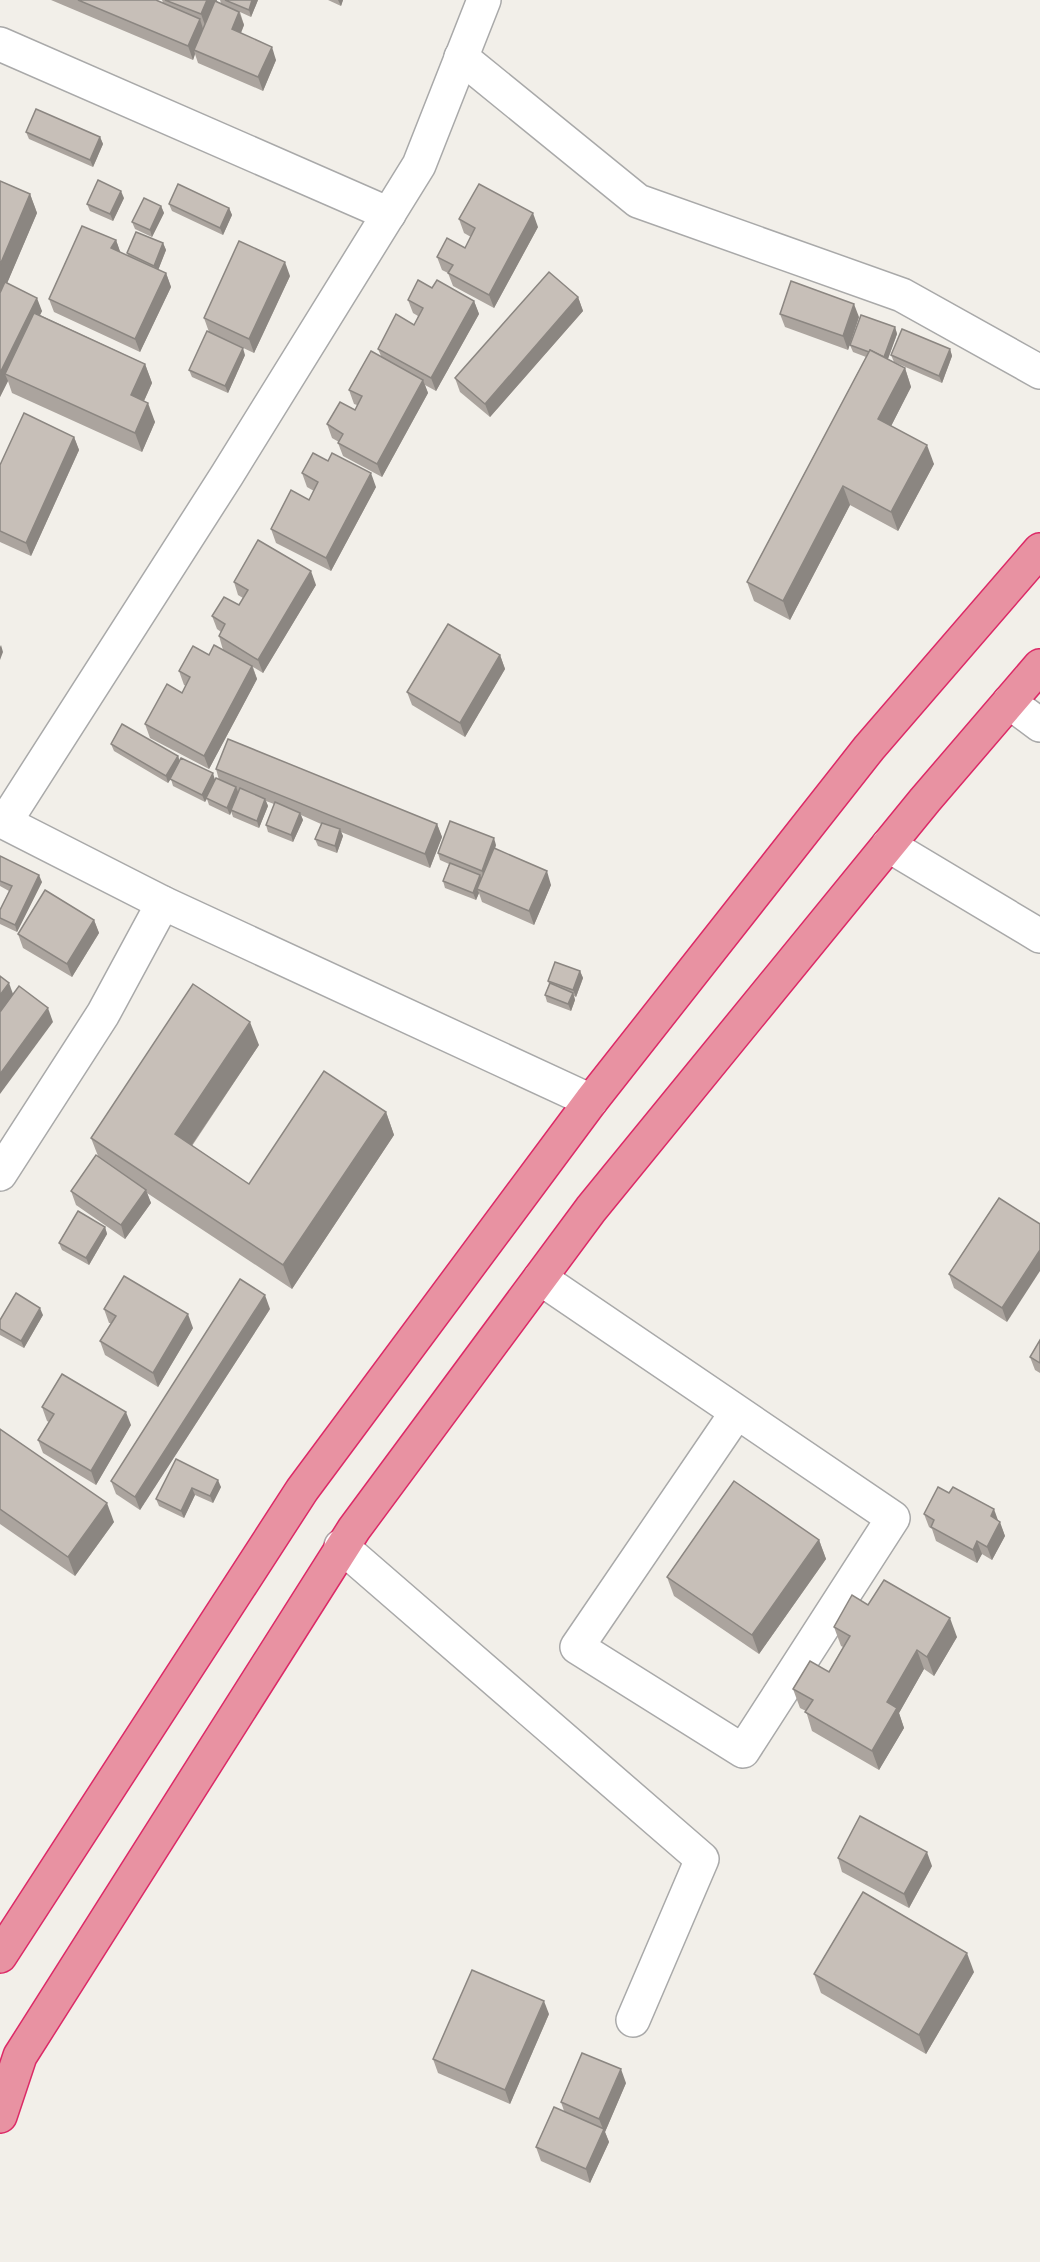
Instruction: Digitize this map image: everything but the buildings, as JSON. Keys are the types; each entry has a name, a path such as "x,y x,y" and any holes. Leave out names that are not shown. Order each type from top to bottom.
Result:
{"highway":[{"path":"0,1956 302,1491 591,1101 869,748 1040,550"},
{"path":"0,2116 20,2056 341,1546 591,1209 888,845 1040,666"}],"street":[{"path":"484,0 419,165 227,475 3,821 163,903 591,1101"},
{"path":"0,44 389,214"},
{"path":"462,57 638,201 902,295 1040,372"},
{"path":"1009,702 1040,725"},
{"path":"888,845 1040,936"},
{"path":"0,1174 103,1014 163,903"},
{"path":"540,1278 893,1518 743,1751 577,1647 737,1412"},
{"path":"341,1546 702,1859 633,2020"}]}
